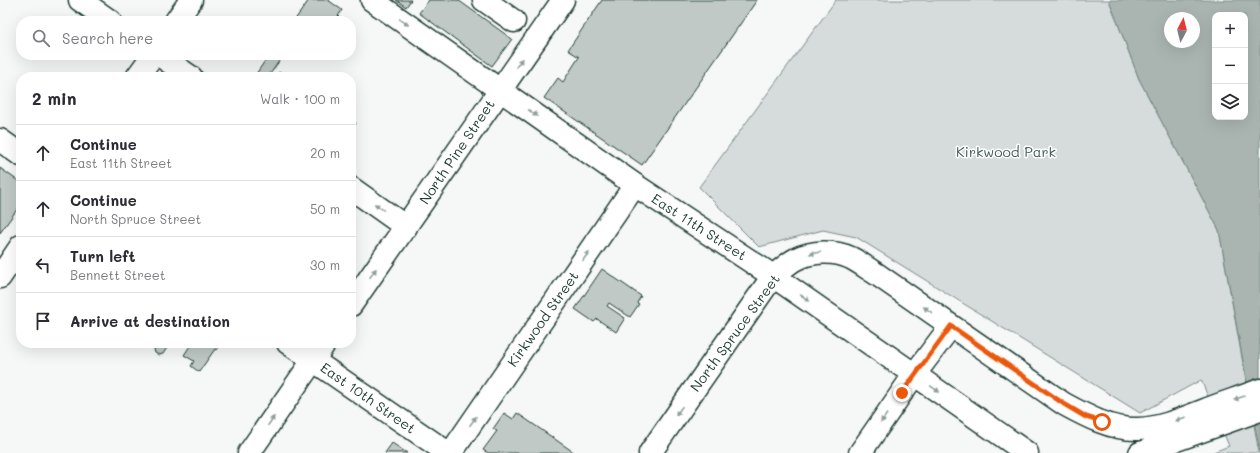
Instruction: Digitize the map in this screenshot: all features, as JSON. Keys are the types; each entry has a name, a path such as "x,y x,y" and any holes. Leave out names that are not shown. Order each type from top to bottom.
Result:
{"main road":[{"path":"80,0 103,16"},
{"path":"179,16 190,0"},
{"name":"East 11th Street","path":"372,0 635,185 773,276 1027,453"},
{"path":"484,0 514,21"},
{"name":"North Pine Street","path":"356,298 563,0"},
{"path":"140,72 149,60"},
{"path":"167,60 184,72"},
{"path":"0,140 16,151"},
{"name":"Kirkwood Street","path":"451,453 635,185"},
{"path":"356,191 406,226"},
{"name":"North Spruce Street","path":"650,453 773,276 794,260 821,252 834,253 850,258 875,273 1064,404 1086,417 1117,427 1137,429 1156,427 1221,414"},
{"path":"0,277 16,253"},
{"path":"860,453 914,374 951,326"},
{"name":"East 10th Street","path":"307,348 319,351 448,453"},
{"path":"249,453 319,351"},
{"path":"1140,453 1221,414 1260,390"},
{"path":"1221,414 1260,410"}],"green space":[{"name":"Kirkwood Park","path":"836,0 1109,0 1139,79 1219,230 1259,453 1211,453 1229,446 1201,380 1140,413 856,237 823,230 759,247 699,187"}],"shaded area":[{"path":"1109,0 1260,0 1260,453 1219,230 1139,79"}],"building":[{"path":"309,0 328,0 342,10 338,16 298,16"},
{"path":"396,0 411,0 406,7"},
{"path":"429,0 458,0 512,39 492,66 419,13"},
{"path":"602,0 757,0 642,165 544,98 558,78 563,82 579,57 568,50"},
{"path":"266,60 280,60 272,72 257,72"},
{"path":"0,168 16,179 16,211 0,233"},
{"path":"602,269 641,296 637,303 639,304 630,317 609,303 607,306 625,318 616,332 597,319 594,322 575,309"},
{"path":"167,348 163,354 159,355 155,353 154,349"},
{"path":"189,348 218,348 217,350 215,349 199,372 191,366 194,361 184,355"},
{"path":"504,413 513,419 517,413 575,453 488,453 483,450 497,431 493,429"},
{"path":"392,443 407,453 385,453"}],"route":[{"path":"902,393 914,374 951,326 1064,404 1086,417 1102,422"}]}
